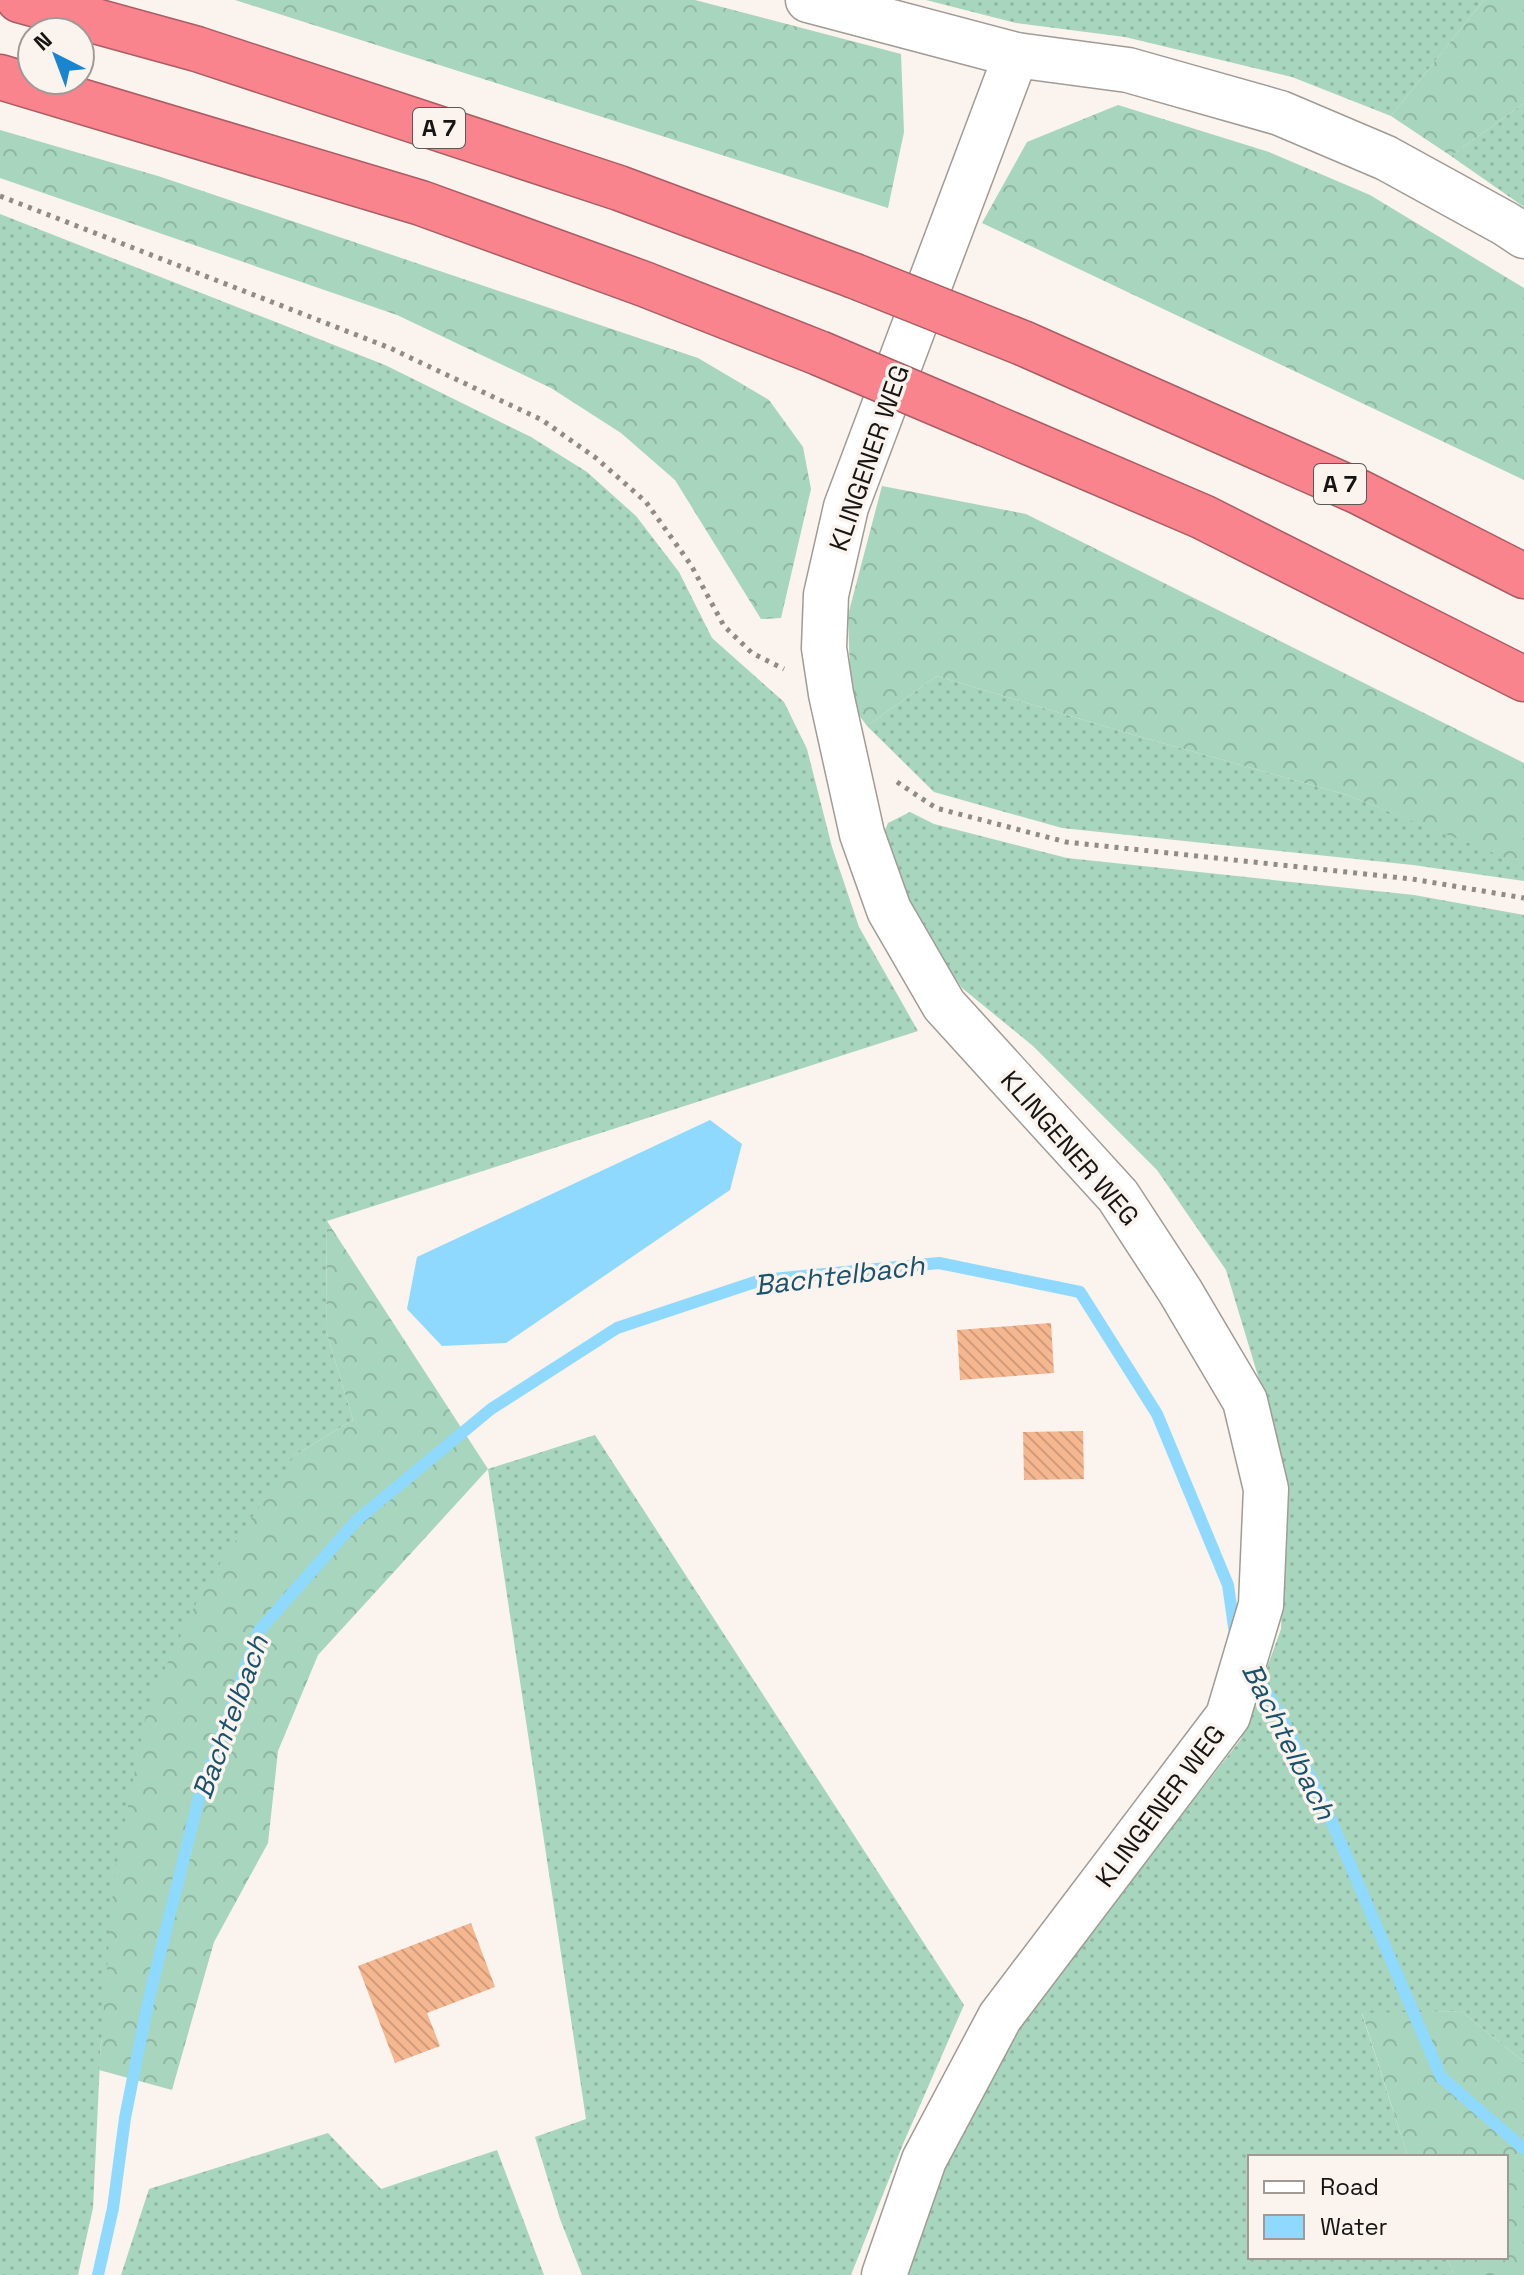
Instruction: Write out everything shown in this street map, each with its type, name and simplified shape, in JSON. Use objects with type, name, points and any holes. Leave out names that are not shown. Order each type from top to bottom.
[{"type":"highway","name":"A 7","points":[[19,0],[197,49],[619,188],[852,275],[1025,344],[1359,492],[1524,576]]},
{"type":"highway","points":[[0,77],[421,203],[644,284],[819,353],[1203,517],[1524,679]]},
{"type":"street","points":[[808,0],[1016,55],[1128,70],[1280,113],[1386,158],[1524,236]]},
{"type":"street","name":"KLINGENER WEG","points":[[884,2275],[924,2160],[1000,2017],[1228,1716],[1261,1605],[1266,1489],[1245,1401],[1180,1291],[1118,1196],[944,1005],[889,910],[862,834],[831,694],[824,648],[826,595],[846,507],[1016,55]]},
{"type":"path","points":[[0,196],[390,348],[542,420],[596,458],[646,502],[691,565],[724,626],[752,653],[831,694]]},
{"type":"path","points":[[844,746],[936,808],[1066,842],[1412,879],[1524,898]]},
{"type":"green space","points":[[235,0],[695,0],[901,54],[904,132],[888,208]]},
{"type":"green space","points":[[926,0],[1484,0],[1391,116],[1292,77],[1125,37],[1016,23]]},
{"type":"green space","points":[[1484,0],[1524,0],[1524,103],[1451,156],[1391,116]]},
{"type":"green space","points":[[1524,103],[1524,207],[1451,156]]},
{"type":"green space","points":[[1118,105],[1269,152],[1370,195],[1524,288],[1524,480],[982,223],[1027,142]]},
{"type":"green space","points":[[0,130],[158,176],[698,358],[769,400],[803,447],[811,489],[781,618],[761,619],[675,480],[621,433],[551,388],[397,315],[0,178]]},
{"type":"green space","points":[[0,214],[385,365],[531,437],[587,472],[636,516],[679,572],[712,638],[784,702],[807,749],[832,847],[859,927],[918,1031],[327,1221],[326,1331],[353,1420],[295,1455],[101,2041],[93,2208],[78,2275],[0,2275]]},
{"type":"green space","points":[[882,486],[1026,514],[1524,763],[1524,865],[1344,794],[937,676],[867,726],[851,704],[848,615]]},
{"type":"green space","points":[[937,676],[1344,794],[1524,864],[1524,881],[1413,865],[1062,828],[934,792],[867,726]]},
{"type":"green space","points":[[910,812],[934,824],[1067,858],[1414,895],[1524,915],[1524,2062],[1461,2011],[1362,2014],[1407,2155],[1248,2155],[1248,2259],[1447,2259],[1454,2275],[903,2275],[942,2166],[1013,2032],[1241,1739],[1281,1629],[1286,1488],[1264,1396],[1226,1270],[1157,1170],[1033,1046],[962,988],[901,901],[880,841],[888,823]]},
{"type":"green space","points":[[327,1221],[488,1469],[318,1655],[278,1751],[268,1843],[214,1942],[172,2090],[99,2070],[114,1878],[148,1704],[204,1587],[295,1455],[353,1420],[326,1331]]},
{"type":"green space","points":[[595,1435],[964,2005],[903,2144],[851,2275],[582,2275],[560,2219],[535,2137],[586,2119],[488,1469]]},
{"type":"green space","points":[[1461,2011],[1524,2062],[1524,2275],[1454,2275],[1447,2259],[1508,2259],[1508,2155],[1407,2155],[1362,2013]]},
{"type":"green space","points":[[328,2133],[381,2189],[497,2150],[544,2275],[121,2275],[149,2189]]},
{"type":"water","points":[[710,1120],[742,1144],[730,1190],[506,1343],[442,1346],[407,1309],[417,1257]]},
{"type":"building","points":[[1051,1323],[1054,1373],[960,1380],[957,1330]]},
{"type":"building","points":[[1083,1431],[1084,1479],[1024,1480],[1023,1432]]},
{"type":"building","points":[[471,1923],[495,1987],[427,2013],[440,2046],[395,2063],[358,1966]]},
{"type":"waterway","name":"Bachtelbach","points":[[98,2275],[113,2208],[125,2118],[149,1998],[198,1801],[259,1631],[357,1520],[491,1409],[617,1328],[761,1280],[939,1263],[1080,1292],[1157,1414],[1228,1585],[1235,1634]]},
{"type":"waterway","name":"Bachtelbach","points":[[1254,1671],[1283,1720],[1328,1813],[1441,2077],[1524,2149]]}]
